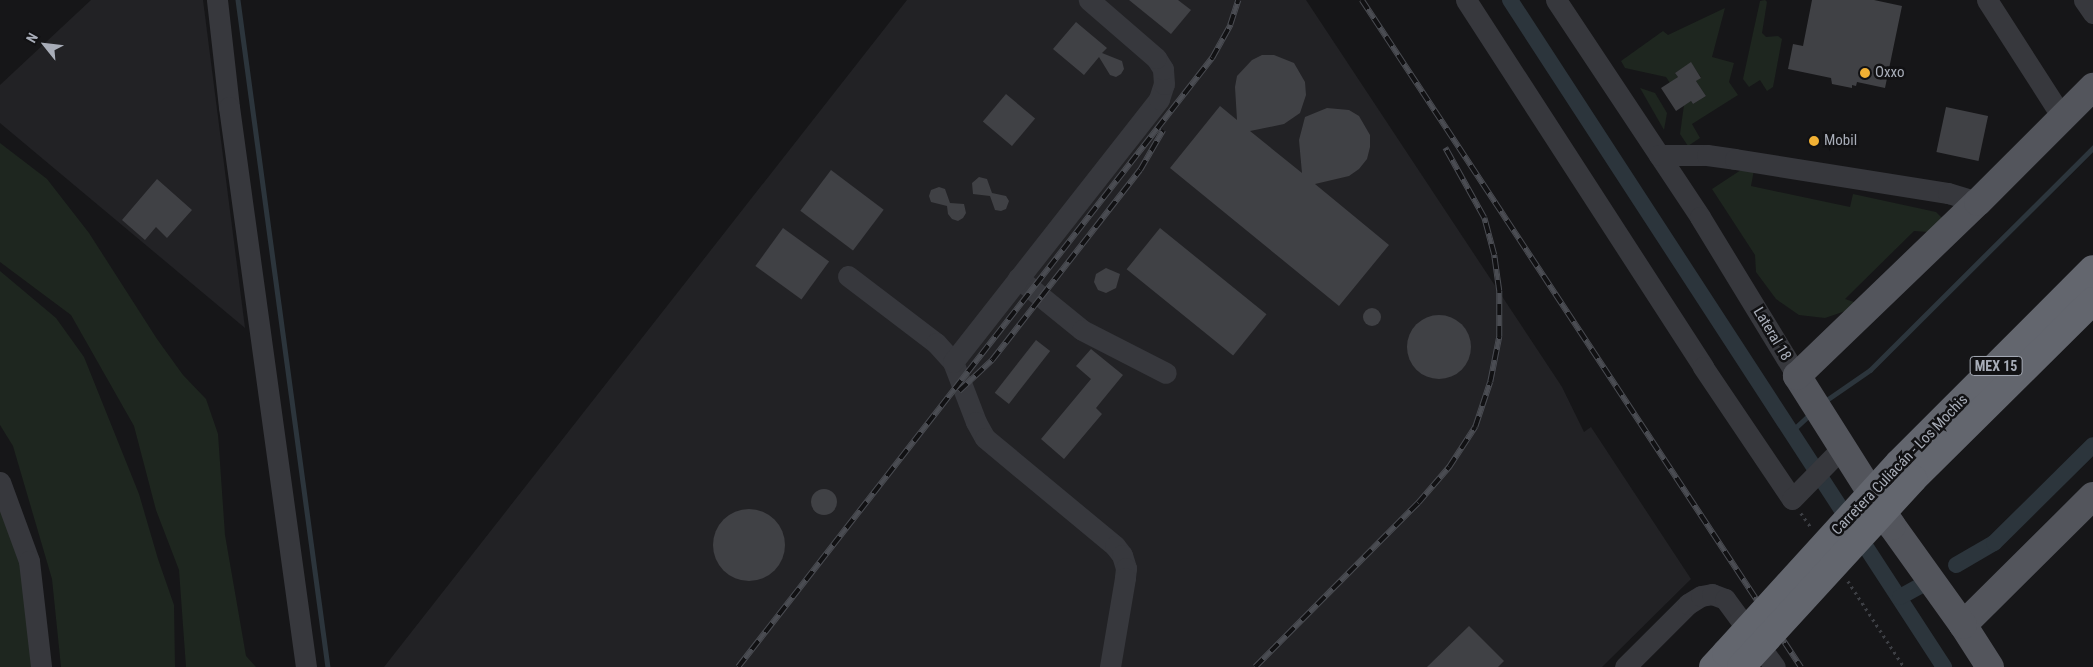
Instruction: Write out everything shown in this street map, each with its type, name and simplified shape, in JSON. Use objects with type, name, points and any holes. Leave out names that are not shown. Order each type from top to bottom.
[{"type":"highway","name":"Carretera Culiacán - Los Mochis","points":[[1727,662],[2093,269]]},
{"type":"highway","name":"Carretera Culiacán - Los Mochis","points":[[1906,471],[2093,300]]},
{"type":"main road","points":[[1797,376],[1978,202],[2093,87]]},
{"type":"main road","name":"Lateral 18","points":[[1797,376],[1838,452],[1920,563],[1990,667]]},
{"type":"main road","points":[[1963,625],[2093,496]]},
{"type":"street","points":[[217,0],[229,106],[306,667]]},
{"type":"street","points":[[953,362],[1158,99],[1164,84],[1163,69],[1156,58],[1090,0]]},
{"type":"street","points":[[1466,0],[1703,367],[1792,499],[1838,452]]},
{"type":"street","name":"Lateral 18","points":[[1556,0],[1700,217],[1797,376]]},
{"type":"street","points":[[1987,0],[2062,117]]},
{"type":"street","points":[[2084,0],[2093,13]]},
{"type":"street","points":[[1660,155],[1707,155],[1735,159],[1948,193],[1978,202]]},
{"type":"street","points":[[848,276],[936,343],[953,362],[976,422],[985,438],[1122,555],[1126,568],[1110,667]]},
{"type":"street","points":[[1018,278],[1082,330],[1166,373]]},
{"type":"street","points":[[0,482],[29,562],[41,667]]},
{"type":"street","points":[[1625,667],[1688,604],[1701,596],[1712,594],[1725,599],[1775,667]]},
{"type":"shaded area","points":[[91,0],[203,0],[245,328],[0,123],[0,85]]},
{"type":"shaded area","points":[[907,0],[1306,0],[1562,387],[1584,432],[1591,427],[1691,579],[1602,667],[384,667]]},
{"type":"shaded area","points":[[1765,0],[1767,2],[1762,33],[1766,37],[1778,36],[1782,39],[1773,87],[1767,91],[1760,80],[1749,87],[1743,79],[1760,1]]},
{"type":"shaded area","points":[[1725,8],[1712,57],[1734,63],[1729,82],[1738,95],[1692,124],[1700,138],[1688,146],[1680,134],[1684,105],[1691,101],[1693,104],[1706,96],[1696,81],[1701,77],[1691,63],[1675,73],[1678,77],[1670,83],[1666,77],[1625,68],[1621,61],[1663,31],[1668,35]]},
{"type":"shaded area","points":[[1640,88],[1655,93],[1667,113],[1664,130]]},
{"type":"shaded area","points":[[0,143],[47,179],[89,233],[157,339],[183,375],[206,399],[218,434],[225,535],[246,656],[256,667],[186,667],[179,570],[156,510],[134,426],[71,315],[0,262]]},
{"type":"shaded area","points":[[1744,168],[1754,170],[1751,186],[1850,207],[1853,194],[1936,212],[1942,218],[1929,232],[1914,231],[1845,299],[1863,305],[1825,318],[1799,315],[1776,299],[1756,272],[1755,255],[1712,189]]},
{"type":"shaded area","points":[[0,271],[56,318],[84,357],[139,494],[174,605],[175,667],[61,667],[52,579],[13,446],[0,425]]},
{"type":"shaded area","points":[[0,492],[24,560],[36,667],[0,667]]},
{"type":"building","points":[[1129,0],[1178,0],[1191,10],[1171,34]]},
{"type":"building","points":[[1812,0],[1874,0],[1902,6],[1885,88],[1857,82],[1856,86],[1852,85],[1852,88],[1832,84],[1831,78],[1788,69],[1793,44],[1803,46]]},
{"type":"building","points":[[1076,22],[1107,48],[1102,53],[1122,61],[1124,69],[1121,74],[1116,77],[1110,75],[1099,57],[1084,75],[1053,49]]},
{"type":"building","points":[[1262,55],[1274,55],[1294,63],[1305,82],[1306,95],[1300,113],[1284,124],[1250,131],[1302,173],[1299,140],[1305,117],[1327,108],[1349,110],[1359,116],[1370,135],[1367,159],[1359,169],[1349,176],[1315,184],[1389,245],[1339,306],[1170,168],[1220,106],[1237,120],[1235,87],[1237,76],[1252,60]]},
{"type":"building","points":[[1691,62],[1701,78],[1696,81],[1706,96],[1693,104],[1691,101],[1676,111],[1661,88],[1678,77],[1675,73]]},
{"type":"building","points":[[1006,94],[1035,118],[1012,146],[983,122]]},
{"type":"building","points":[[1946,107],[1988,116],[1978,161],[1936,152]]},
{"type":"building","points":[[831,170],[884,210],[853,250],[800,211]]},
{"type":"building","points":[[979,177],[987,179],[992,193],[1006,196],[1009,201],[1006,209],[1001,211],[995,210],[990,196],[973,194],[972,183]]},
{"type":"building","points":[[157,179],[192,210],[167,238],[156,227],[145,240],[122,220]]},
{"type":"building","points":[[939,187],[945,189],[950,203],[964,204],[966,213],[963,218],[958,221],[952,219],[948,214],[947,206],[931,202],[929,196],[931,190]]},
{"type":"building","points":[[783,228],[829,262],[801,300],[755,266]]},
{"type":"building","points":[[1160,228],[1266,314],[1233,355],[1127,269]]},
{"type":"building","points":[[1106,268],[1120,274],[1116,288],[1106,293],[1098,290],[1094,282],[1096,274]]},
{"type":"building","points":[[1372,308],[1378,311],[1381,317],[1378,323],[1372,326],[1366,323],[1363,317],[1366,311]]},
{"type":"building","points":[[1439,315],[1457,321],[1465,329],[1471,347],[1465,365],[1457,373],[1439,379],[1421,373],[1413,365],[1407,347],[1413,329],[1421,321]]},
{"type":"building","points":[[1036,340],[1050,351],[1009,404],[995,393]]},
{"type":"building","points":[[1091,349],[1123,375],[1096,408],[1102,414],[1064,459],[1041,439],[1091,379],[1076,366]]},
{"type":"building","points":[[824,489],[833,493],[837,502],[833,511],[824,515],[815,511],[811,502],[815,493]]},
{"type":"building","points":[[749,509],[769,515],[779,525],[785,545],[779,565],[769,575],[749,581],[729,575],[719,565],[713,545],[719,525],[729,515]]},
{"type":"building","points":[[1469,626],[1504,661],[1498,667],[1427,667]]},
{"type":"waterway","points":[[238,0],[328,667]]},
{"type":"waterway","points":[[1510,0],[1944,667]]},
{"type":"waterway","points":[[1828,399],[1870,370],[2093,148]]},
{"type":"waterway","points":[[1792,431],[1808,416]]},
{"type":"waterway","points":[[1956,565],[1994,543],[2093,445]]},
{"type":"waterway","points":[[1900,597],[1923,584]]},
{"type":"railway","points":[[738,667],[1212,58],[1230,25],[1238,0]]},
{"type":"railway","points":[[1362,0],[1801,667]]},
{"type":"railway","points":[[959,391],[992,360],[1140,170],[1163,130]]},
{"type":"railway","points":[[1255,667],[1418,503],[1449,467],[1475,427],[1490,382],[1499,337],[1499,291],[1494,255],[1484,218],[1445,148]]},
{"type":"place","name":"Oxxo","points":[[1865,73]]},
{"type":"place","name":"Mobil","points":[[1814,141]]}]
